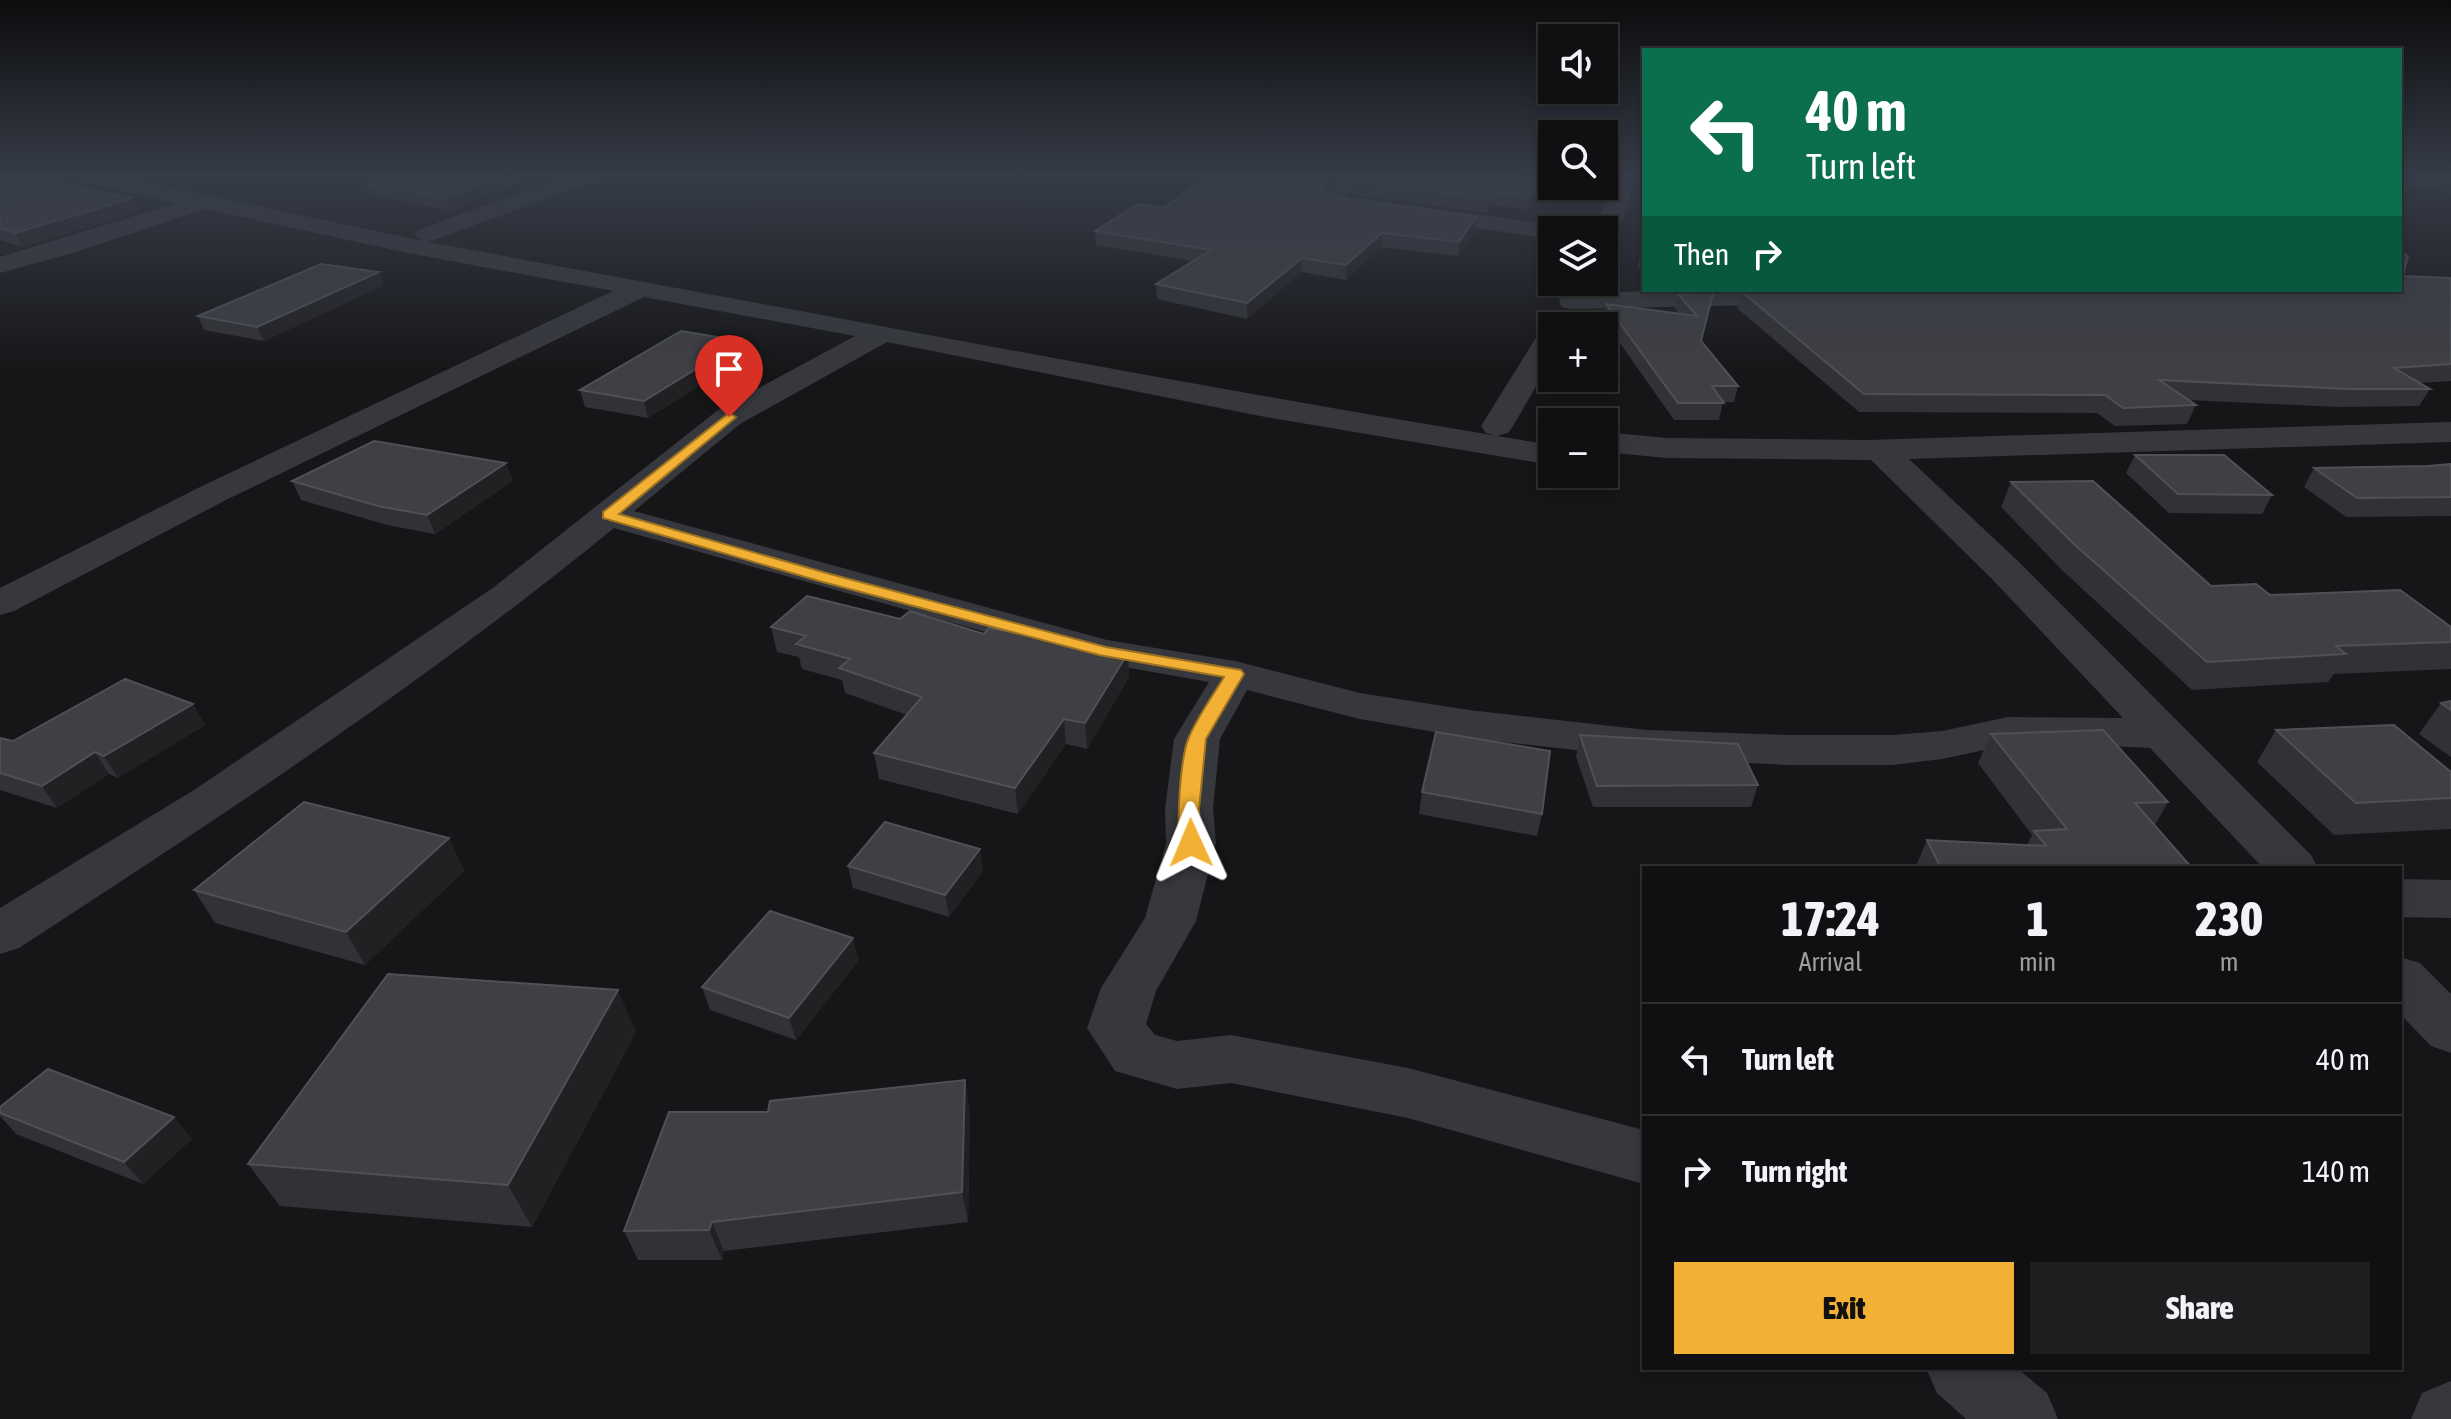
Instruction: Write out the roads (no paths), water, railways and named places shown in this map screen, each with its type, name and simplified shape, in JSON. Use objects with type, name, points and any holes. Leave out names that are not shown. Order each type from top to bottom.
[{"type":"street","points":[[0,265],[90,239]]},
{"type":"street","points":[[381,239],[1260,407],[1538,453]]},
{"type":"street","points":[[448,239],[625,275],[1276,392],[1538,434]]},
{"type":"street","points":[[0,603],[214,493],[642,288]]},
{"type":"street","points":[[1618,292],[1825,295]]},
{"type":"street","points":[[0,934],[211,801],[373,691],[508,595],[729,417],[883,333]]},
{"type":"street","points":[[1497,426],[1538,357]]},
{"type":"street","points":[[1618,461],[1707,466],[2451,432]]},
{"type":"street","points":[[1618,443],[1888,458],[2451,450]]},
{"type":"street","points":[[1888,458],[2005,570],[2291,866]]},
{"type":"street","points":[[608,515],[1075,644],[1235,674],[1360,706],[1453,722],[1647,744],[1788,750],[1893,750],[1942,745],[2008,731],[2163,734]]},
{"type":"street","points":[[1235,674],[1197,739],[1189,809],[1191,843],[1170,921],[1129,988],[1116,1028],[1136,1054],[1177,1065],[1231,1059],[1408,1093],[1642,1156]]},
{"type":"street","points":[[2402,898],[2451,899]]},
{"type":"street","points":[[2402,980],[2451,1030]]},
{"type":"street","points":[[1964,1370],[2021,1419]]}]
